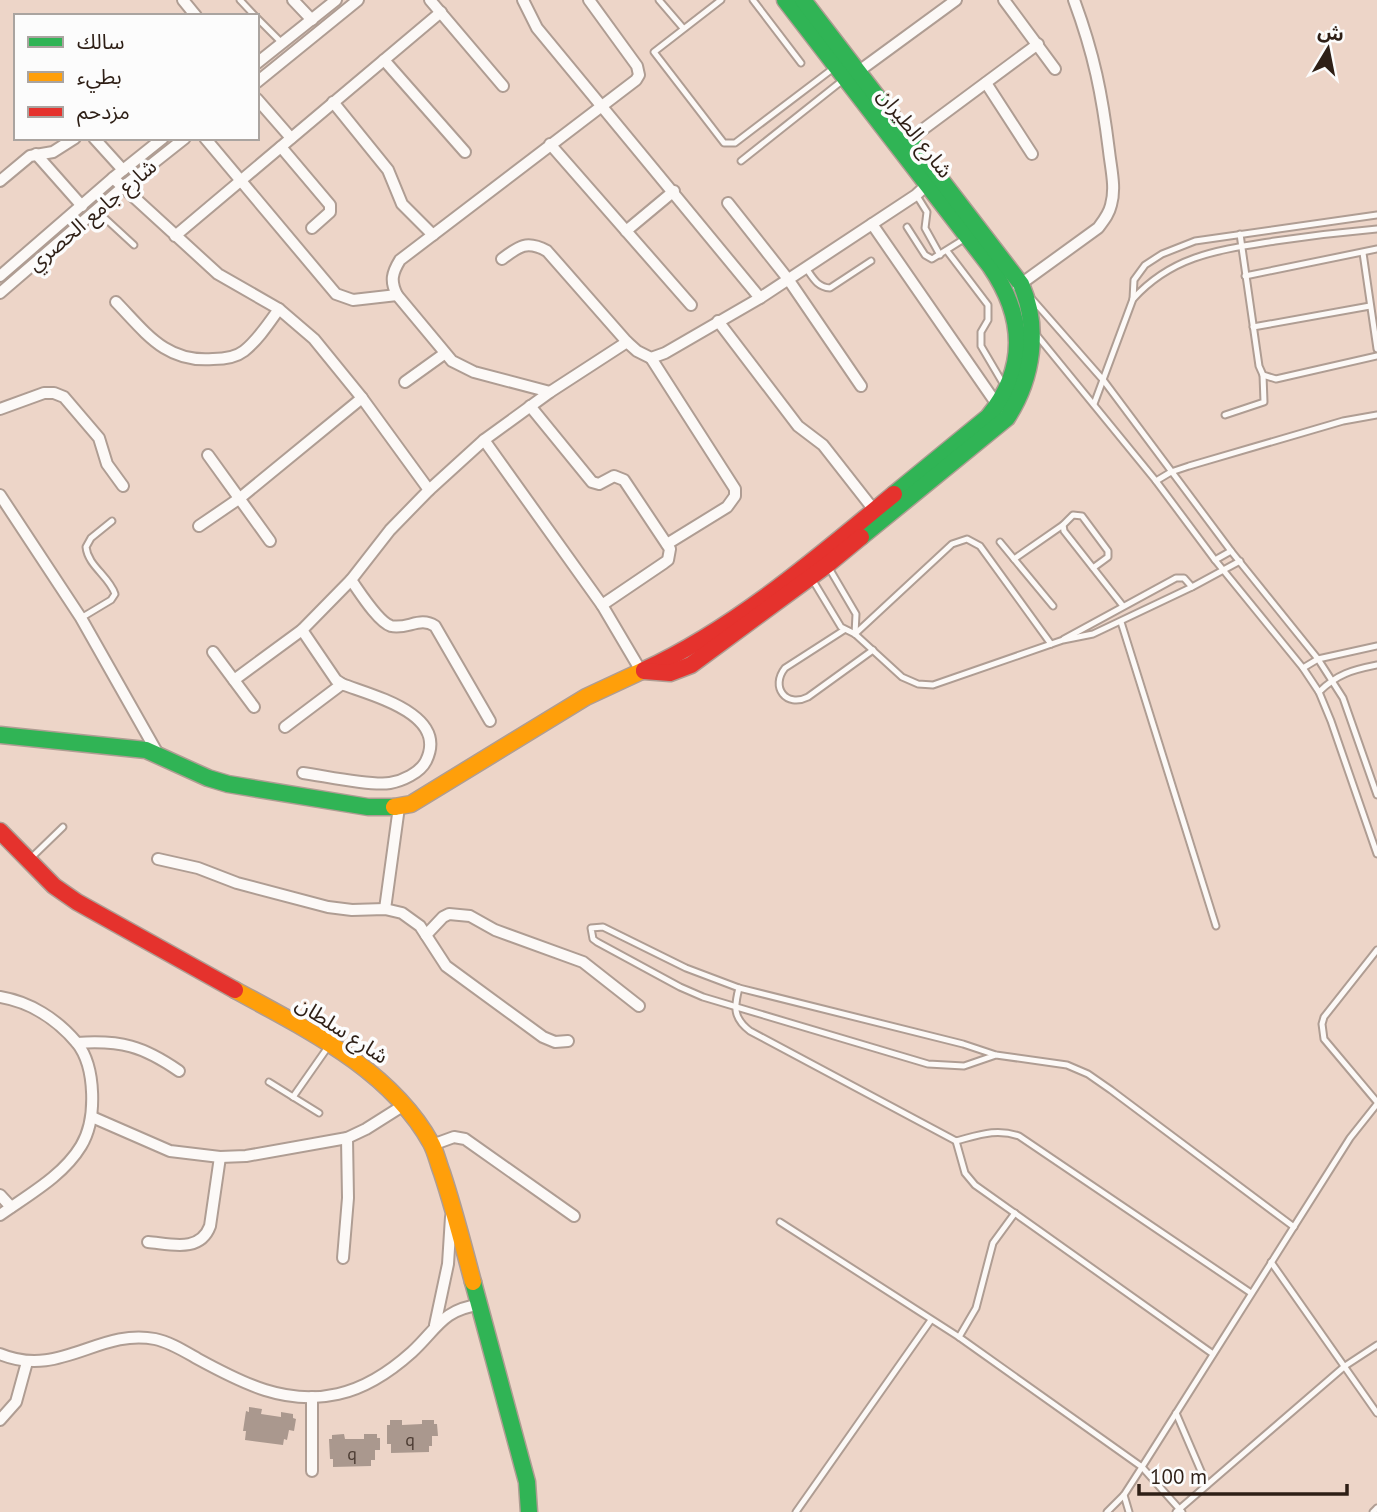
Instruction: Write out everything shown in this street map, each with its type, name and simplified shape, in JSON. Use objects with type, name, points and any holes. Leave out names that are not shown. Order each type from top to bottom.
[{"type":"street","points":[[293,0],[312,20]]},
{"type":"street","points":[[259,61],[336,0]]},
{"type":"street","points":[[259,80],[358,0]]},
{"type":"street","points":[[430,0],[503,86]]},
{"type":"street","points":[[523,0],[537,28],[760,298]]},
{"type":"street","points":[[550,392],[474,372],[452,361],[397,295],[392,284],[393,271],[400,260],[433,234],[636,80],[639,70],[589,0]]},
{"type":"street","name":"شارع الطيران","points":[[785,0],[910,139],[1023,287]]},
{"type":"street","name":"شارع الطيران","points":[[803,0],[922,189],[967,237],[1008,295]]},
{"type":"street","points":[[847,72],[956,0]]},
{"type":"street","points":[[1004,0],[1055,69]]},
{"type":"street","points":[[641,671],[670,673],[691,665],[810,576],[874,510],[998,406],[1013,375],[1018,343],[1015,318],[1008,295],[1023,287],[1098,228],[1112,204],[1113,186],[1102,97],[1092,50],[1074,0]]},
{"type":"street","points":[[175,236],[441,12]]},
{"type":"street","points":[[910,139],[1038,44]]},
{"type":"street","points":[[384,60],[465,152]]},
{"type":"street","points":[[986,83],[1032,154]]},
{"type":"street","points":[[259,101],[291,138]]},
{"type":"street","points":[[333,102],[388,170],[402,204],[433,234]]},
{"type":"street","points":[[0,181],[25,159],[36,154],[53,152],[72,140]]},
{"type":"street","points":[[96,140],[123,170]]},
{"type":"street","name":"شارع جامع الحصري","points":[[0,276],[160,140]]},
{"type":"street","name":"شارع جامع الحصري","points":[[0,293],[123,187],[182,140]]},
{"type":"street","points":[[207,140],[336,294],[353,300],[397,295]]},
{"type":"street","points":[[550,144],[691,305]]},
{"type":"street","points":[[281,146],[330,205],[330,212],[312,228]]},
{"type":"street","points":[[36,154],[82,205]]},
{"type":"street","points":[[113,178],[218,274],[279,310],[321,346],[429,490]]},
{"type":"street","points":[[651,358],[665,353],[760,298],[922,189]]},
{"type":"street","points":[[626,231],[674,191]]},
{"type":"street","points":[[728,203],[788,279],[861,386]]},
{"type":"street","points":[[872,223],[998,406]]},
{"type":"street","points":[[502,259],[524,245],[536,245],[547,251],[628,342],[637,351],[651,358],[735,489],[735,496],[727,508],[667,544]]},
{"type":"street","points":[[0,735],[119,746],[158,754],[208,778],[228,784],[368,807],[399,807],[423,797],[586,697],[676,656],[823,560],[1007,418],[1016,408],[1027,381],[1030,359],[1031,328],[1023,287]]},
{"type":"street","points":[[116,302],[158,344],[175,355],[195,360],[230,358],[244,351],[279,310]]},
{"type":"street","points":[[718,321],[798,426],[823,444],[874,510]]},
{"type":"street","points":[[234,680],[302,631],[351,580],[377,545],[429,490],[484,440],[550,392],[628,342]]},
{"type":"street","points":[[405,382],[444,354]]},
{"type":"street","points":[[0,410],[44,393],[64,397],[99,438],[107,464],[123,486]]},
{"type":"street","points":[[199,526],[240,498],[362,398]]},
{"type":"street","points":[[530,406],[592,482],[599,484],[614,476],[624,480],[667,544],[670,554],[664,563],[602,605]]},
{"type":"street","points":[[484,440],[602,605],[641,671]]},
{"type":"street","points":[[208,455],[270,541]]},
{"type":"street","points":[[0,495],[81,618],[158,754]]},
{"type":"street","points":[[351,580],[385,623],[397,627],[422,621],[435,626],[489,721]]},
{"type":"street","points":[[302,631],[331,674],[342,684],[411,713],[422,723],[429,735],[431,748],[425,764],[409,776],[388,783],[303,773]]},
{"type":"street","points":[[212,652],[254,707]]},
{"type":"street","points":[[285,727],[342,684]]},
{"type":"street","points":[[385,909],[399,807]]},
{"type":"street","name":"شارع سلطان","points":[[0,831],[54,886],[86,908],[269,1008],[330,1045],[378,1078],[404,1105],[432,1145],[451,1200],[503,1386],[527,1482],[529,1512]]},
{"type":"street","points":[[158,859],[198,868],[237,883],[328,907],[352,910],[385,909],[402,913],[414,919],[446,966],[543,1037],[555,1042],[568,1041]]},
{"type":"street","points":[[426,934],[449,914],[470,916],[495,930],[583,962],[639,1006]]},
{"type":"street","points":[[0,997],[34,1007],[77,1043],[88,1071],[92,1117],[86,1137],[71,1160],[58,1173],[0,1215]]},
{"type":"street","points":[[77,1043],[115,1042],[138,1047],[179,1071]]},
{"type":"street","points":[[92,1117],[170,1151],[220,1157],[246,1156],[348,1138],[404,1105]]},
{"type":"street","points":[[432,1145],[454,1137],[465,1139],[574,1216]]},
{"type":"street","points":[[343,1258],[348,1198],[348,1138]]},
{"type":"street","points":[[148,1242],[195,1244],[207,1234],[220,1157]]},
{"type":"street","points":[[0,1195],[11,1207]]},
{"type":"street","points":[[434,1328],[448,1265],[451,1200]]},
{"type":"street","points":[[0,1354],[27,1362],[57,1359],[113,1341],[143,1337],[171,1344],[255,1388],[288,1396],[312,1397],[340,1394],[371,1381],[399,1363],[453,1311],[479,1305]]},
{"type":"street","points":[[0,1420],[16,1402],[27,1362]]},
{"type":"street","points":[[312,1397],[312,1471]]},
{"type":"lane","points":[[240,0],[253,14]]},
{"type":"lane","points":[[659,0],[683,28]]},
{"type":"lane","points":[[720,0],[656,49],[655,55],[721,141],[727,144],[735,143],[847,72]]},
{"type":"lane","points":[[753,0],[801,64]]},
{"type":"lane","points":[[259,20],[282,43]]},
{"type":"lane","points":[[741,161],[847,72]]},
{"type":"lane","points":[[922,189],[927,212],[925,228],[940,255]]},
{"type":"lane","points":[[96,211],[134,246]]},
{"type":"lane","points":[[1094,404],[1133,299],[1134,280],[1139,272],[1162,254],[1195,241],[1377,215]]},
{"type":"lane","points":[[907,228],[928,258],[936,258],[967,237]]},
{"type":"lane","points":[[1133,299],[1151,281],[1202,254],[1241,246],[1377,229]]},
{"type":"lane","points":[[1226,415],[1264,402],[1263,375],[1259,366],[1240,234]]},
{"type":"lane","points":[[1245,276],[1377,249]]},
{"type":"lane","points":[[947,251],[988,305],[989,313],[981,332],[981,346],[1007,390]]},
{"type":"lane","points":[[1363,253],[1377,349]]},
{"type":"lane","points":[[806,268],[817,283],[830,288],[871,261]]},
{"type":"lane","points":[[1023,287],[1104,381],[1231,551],[1318,659],[1343,698],[1377,795]]},
{"type":"lane","points":[[1253,327],[1370,306]]},
{"type":"lane","points":[[1031,328],[1156,481],[1319,692],[1377,854]]},
{"type":"lane","points":[[1263,375],[1276,379],[1377,356]]},
{"type":"lane","points":[[1156,481],[1171,472],[1343,421],[1377,415]]},
{"type":"lane","points":[[1166,495],[1181,485]]},
{"type":"lane","points":[[1014,559],[1073,515],[1082,516],[1108,549],[1108,557],[1093,568]]},
{"type":"lane","points":[[81,618],[111,600],[115,594],[112,586],[89,557],[86,547],[91,538],[112,522]]},
{"type":"lane","points":[[1063,525],[1064,531],[1123,606]]},
{"type":"lane","points":[[855,634],[952,544],[967,540],[980,547],[1051,643]]},
{"type":"lane","points":[[1000,542],[1053,606]]},
{"type":"lane","points":[[1215,560],[1231,551]]},
{"type":"lane","points":[[823,560],[856,614],[855,634]]},
{"type":"lane","points":[[810,576],[844,629],[855,634],[902,677],[933,685],[1051,643],[1086,636],[1121,622],[1240,561]]},
{"type":"lane","points":[[1063,640],[1176,578],[1184,578],[1192,587]]},
{"type":"lane","points":[[1121,622],[1216,926]]},
{"type":"lane","points":[[844,629],[785,668],[778,683],[784,697],[792,701],[807,697],[873,650]]},
{"type":"lane","points":[[1303,668],[1318,659],[1377,646]]},
{"type":"lane","points":[[1319,692],[1332,680],[1344,674],[1377,665]]},
{"type":"lane","points":[[27,861],[62,827]]},
{"type":"lane","points":[[996,1055],[964,1066],[928,1063],[734,1007],[680,987],[597,942],[593,939],[592,928],[603,927],[686,968],[739,988],[963,1044],[996,1055],[1067,1065],[1088,1074],[1294,1227]]},
{"type":"lane","points":[[1107,1512],[1124,1495],[1350,1138],[1377,1103],[1329,1046],[1322,1032],[1324,1017],[1377,950]]},
{"type":"lane","points":[[739,988],[734,1007],[740,1023],[750,1031],[956,1140],[992,1131],[1019,1136],[1251,1293]]},
{"type":"lane","points":[[293,1097],[330,1045]]},
{"type":"lane","points":[[269,1082],[319,1113]]},
{"type":"lane","points":[[956,1140],[965,1173],[975,1185],[1213,1353]]},
{"type":"lane","points":[[959,1337],[976,1308],[993,1243],[1015,1213]]},
{"type":"lane","points":[[780,1222],[959,1337],[1142,1467],[1179,1511],[1345,1366],[1377,1345]]},
{"type":"lane","points":[[1271,1262],[1377,1413]]},
{"type":"lane","points":[[796,1512],[931,1321]]},
{"type":"lane","points":[[1176,1413],[1207,1485]]},
{"type":"lane","points":[[1124,1495],[1128,1511]]},
{"type":"lane","points":[[1373,1512],[1377,1508]]},
{"type":"building","points":[[249,1407],[262,1409],[261,1414],[281,1417],[281,1412],[293,1414],[296,1419],[294,1431],[289,1430],[283,1445],[245,1440],[246,1431],[243,1431]]},
{"type":"building","points":[[390,1420],[402,1420],[402,1425],[434,1420],[438,1436],[432,1436],[429,1452],[391,1453],[391,1444],[387,1444],[387,1425],[390,1425]]},
{"type":"building","points":[[344,1434],[345,1439],[364,1439],[364,1434],[377,1434],[377,1438],[380,1438],[380,1450],[375,1450],[375,1460],[371,1460],[371,1466],[333,1467],[329,1439],[332,1439],[332,1435]]},
{"type":"traffic: fast","points":[[785,0],[990,266],[1002,285],[1015,323],[1015,361],[1001,399],[988,417],[894,494]]},
{"type":"traffic: fast","points":[[803,0],[1021,284],[1027,301],[1032,335],[1028,370],[1016,403],[1007,418],[861,537]]},
{"type":"traffic: fast","points":[[0,735],[146,750],[208,778],[228,784],[368,807],[394,807]]},
{"type":"traffic: fast","points":[[473,1282],[527,1482],[529,1512]]},
{"type":"traffic: slow","points":[[394,807],[411,804],[586,697],[644,670]]},
{"type":"traffic: slow","points":[[235,990],[344,1053],[393,1093],[414,1117],[436,1154],[473,1282]]},
{"type":"traffic: jam","points":[[644,670],[743,613],[805,567],[894,494]]},
{"type":"traffic: jam","points":[[644,671],[670,673],[691,665],[861,537]]},
{"type":"traffic: jam","points":[[0,831],[54,886],[77,902],[235,990]]}]
